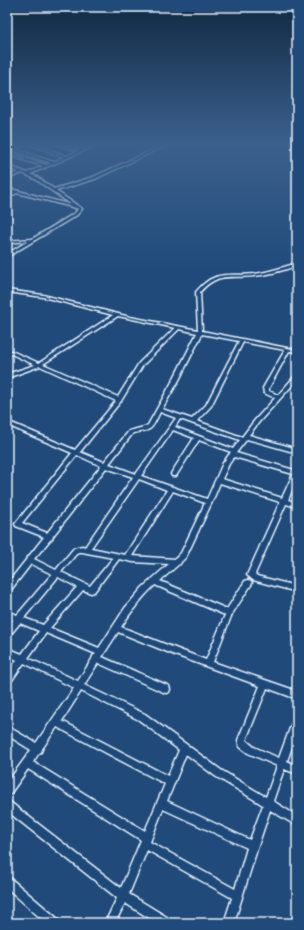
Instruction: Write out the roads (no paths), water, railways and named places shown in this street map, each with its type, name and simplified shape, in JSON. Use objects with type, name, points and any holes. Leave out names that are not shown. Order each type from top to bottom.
[{"type":"street","points":[[50,187],[80,209]]},
{"type":"street","points":[[55,190],[63,187]]},
{"type":"street","points":[[7,189],[80,209]]},
{"type":"street","points":[[7,197],[16,192]]},
{"type":"street","points":[[7,256],[76,214],[80,209]]},
{"type":"street","points":[[7,242],[33,240]]},
{"type":"street","points":[[7,589],[50,537],[131,432],[148,428],[200,332],[198,292],[211,279],[228,275],[253,275],[297,264]]},
{"type":"street","points":[[7,291],[43,296],[117,315],[297,351]]},
{"type":"street","points":[[7,376],[39,365],[117,315]]},
{"type":"street","points":[[50,537],[18,524],[74,453],[119,400],[140,364],[178,328]]},
{"type":"street","points":[[193,422],[208,406],[242,340]]},
{"type":"street","points":[[279,397],[266,392],[266,388],[288,349]]},
{"type":"street","points":[[7,350],[119,400]]},
{"type":"street","points":[[7,791],[28,764],[128,610],[154,582],[178,562],[186,552],[233,452],[279,397],[294,386],[297,377]]},
{"type":"street","points":[[159,410],[193,422],[297,451]]},
{"type":"street","points":[[86,550],[179,417]]},
{"type":"street","points":[[7,423],[74,453],[209,502]]},
{"type":"street","points":[[172,428],[233,452],[297,472],[283,500],[251,575],[255,578],[295,589],[297,579]]},
{"type":"street","points":[[174,474],[198,437]]},
{"type":"street","points":[[219,480],[297,505]]},
{"type":"street","points":[[127,558],[171,489]]},
{"type":"street","points":[[7,633],[76,550],[86,550],[117,557],[178,562]]},
{"type":"street","points":[[31,561],[81,587],[92,590],[117,557]]},
{"type":"street","points":[[154,582],[229,613]]},
{"type":"street","points":[[208,663],[229,613],[248,583]]},
{"type":"street","points":[[7,680],[45,629],[81,587]]},
{"type":"street","points":[[7,614],[45,629],[166,689]]},
{"type":"street","points":[[116,628],[264,685],[297,695]]},
{"type":"street","points":[[7,651],[22,660],[79,685],[142,717],[218,773],[268,805],[297,821]]},
{"type":"street","points":[[264,685],[242,740],[243,744],[251,750],[297,770]]},
{"type":"street","points":[[229,923],[253,846],[282,763],[295,734],[297,720]]},
{"type":"street","points":[[56,722],[170,782]]},
{"type":"street","points":[[7,730],[38,749]]},
{"type":"street","points":[[110,923],[123,896],[184,748]]},
{"type":"street","points":[[28,764],[146,841],[237,896]]},
{"type":"street","points":[[161,803],[253,846]]},
{"type":"street","points":[[7,805],[123,896],[166,923]]},
{"type":"street","points":[[7,881],[54,923]]}]
